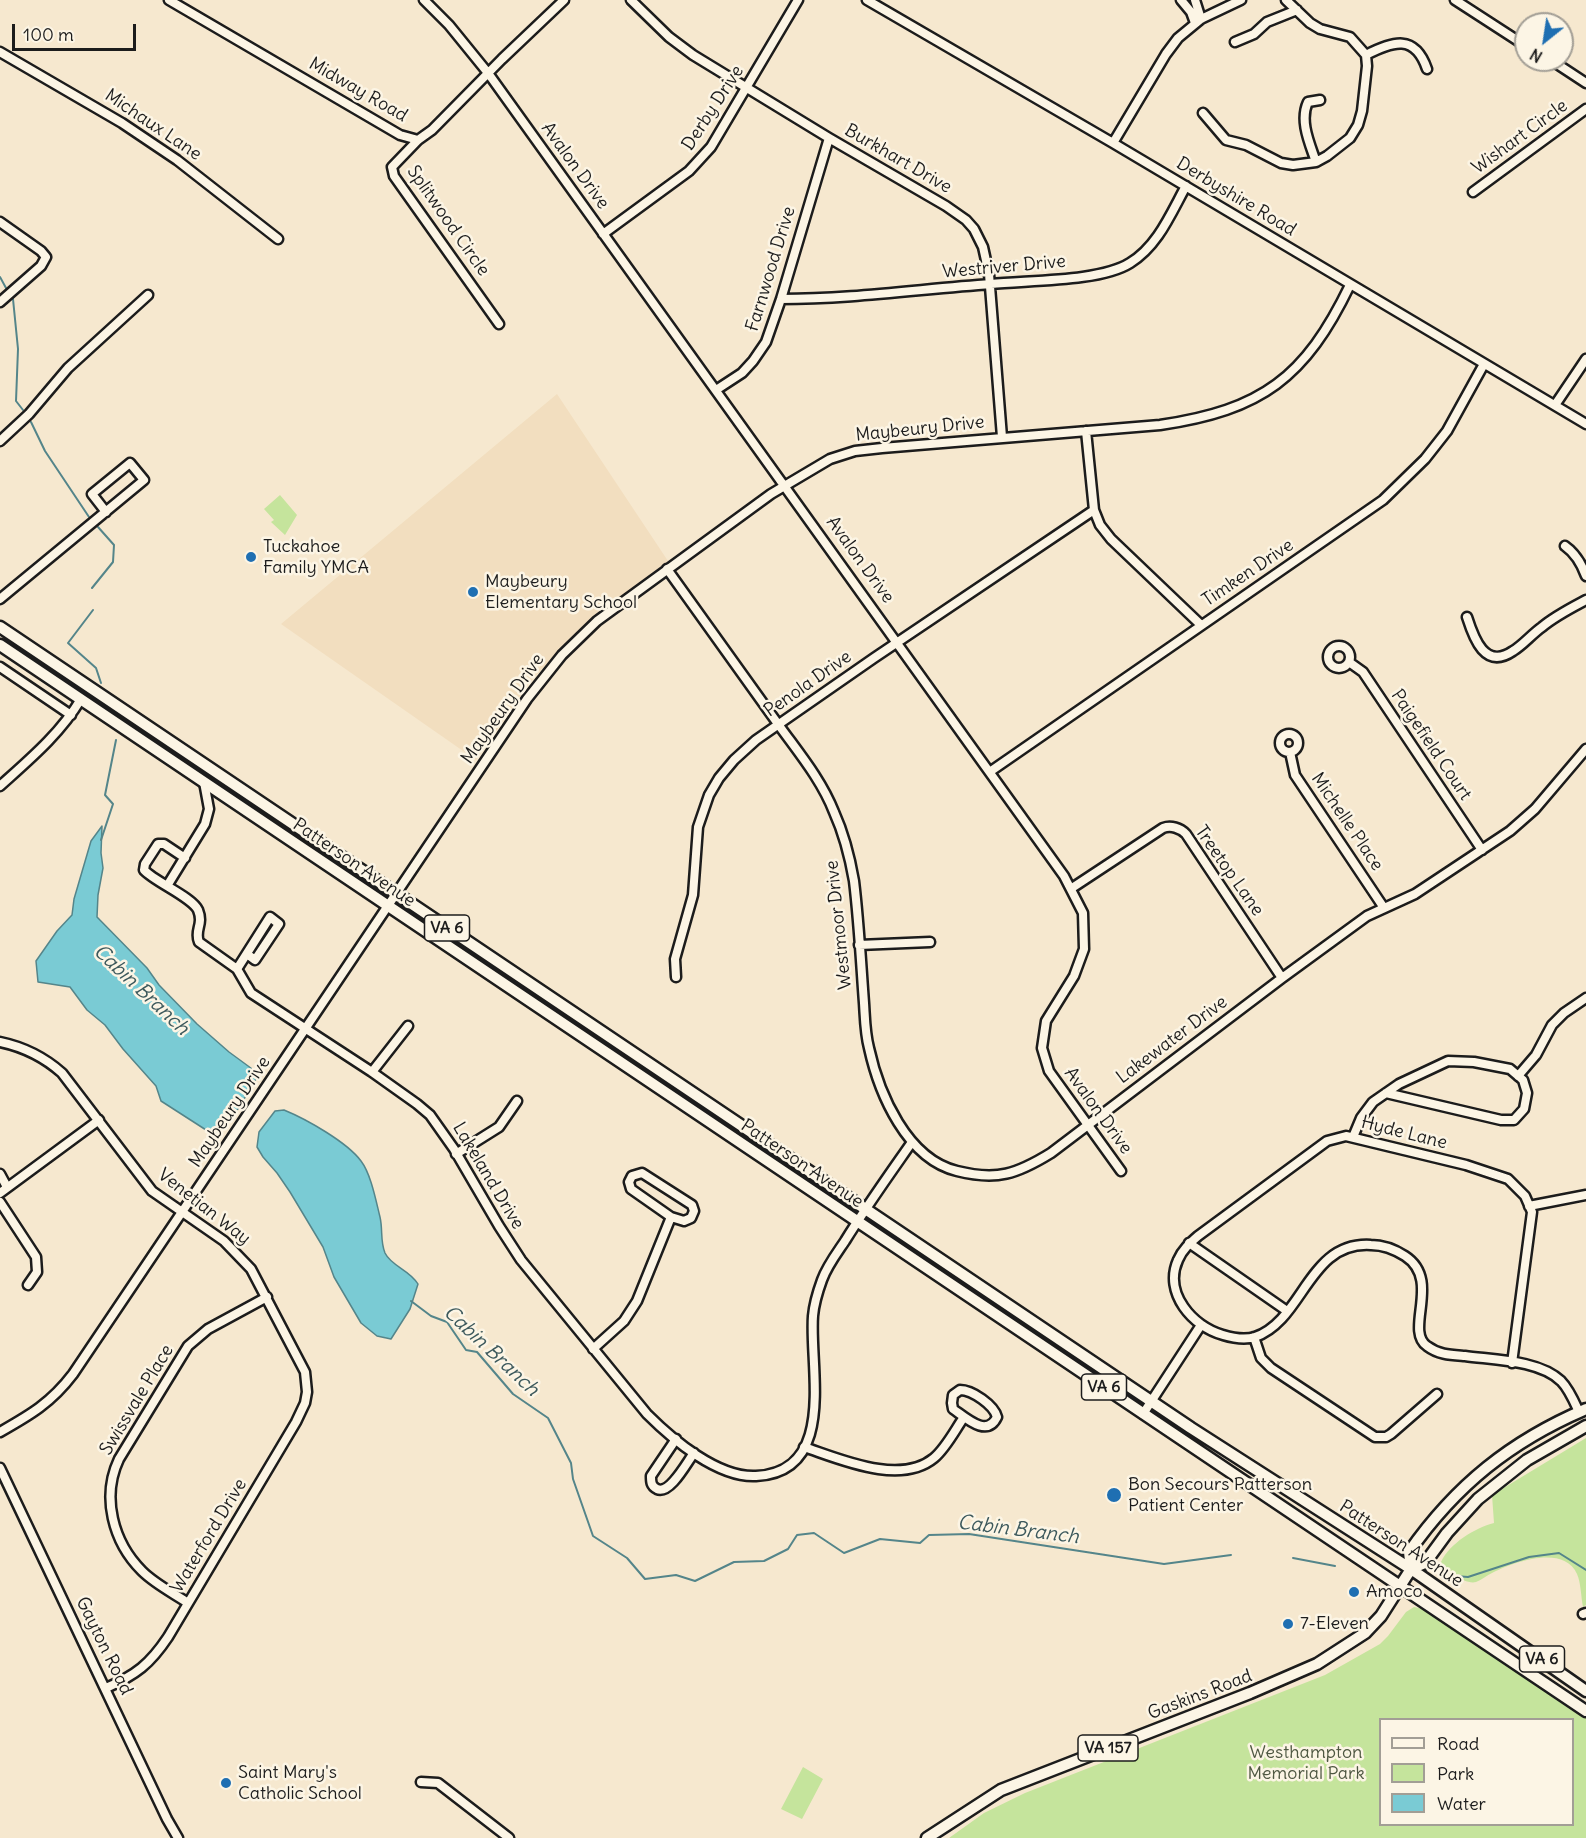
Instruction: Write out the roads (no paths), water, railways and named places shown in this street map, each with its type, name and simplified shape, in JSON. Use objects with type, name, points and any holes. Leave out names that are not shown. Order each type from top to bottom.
[{"type":"main road","name":"Patterson Avenue","points":[[0,627],[1151,1401],[1411,1569],[1586,1690]]},
{"type":"main road","name":"Patterson Avenue","points":[[0,645],[1586,1711]]},
{"type":"main road","points":[[1582,1410],[1515,1446],[1462,1488],[1445,1505],[1409,1552],[1411,1569],[1425,1563],[1454,1525],[1478,1499],[1545,1449],[1586,1426]]},
{"type":"main road","name":"VA 157","points":[[1400,1586],[1411,1569]]},
{"type":"main road","name":"Gaskins Road","points":[[927,1838],[1001,1790],[1289,1677],[1330,1657],[1373,1624],[1400,1586]]},
{"type":"street","name":"Midway Road","points":[[169,0],[400,135],[418,140],[432,130],[564,0]]},
{"type":"street","name":"Avalon Drive","points":[[424,0],[449,25],[488,73],[991,771],[1072,888],[1083,913],[1084,949],[1074,976],[1046,1022],[1042,1048],[1048,1071],[1121,1171]]},
{"type":"street","name":"Burkhart Drive","points":[[631,0],[674,42],[966,220],[983,247],[990,284],[1002,437]]},
{"type":"street","name":"Derby Drive","points":[[603,234],[652,200],[698,162],[719,135],[798,0]]},
{"type":"street","name":"Derbyshire Road","points":[[867,0],[1186,186],[1586,424]]},
{"type":"street","points":[[1181,0],[1198,21]]},
{"type":"street","points":[[1195,0],[1198,21]]},
{"type":"street","points":[[1113,143],[1178,38],[1198,21],[1241,0]]},
{"type":"street","points":[[1203,113],[1223,138],[1231,143],[1246,145],[1281,163],[1299,165],[1316,162],[1345,142],[1358,125],[1362,111],[1366,55],[1350,37],[1316,27],[1286,0]]},
{"type":"street","points":[[1297,10],[1299,0]]},
{"type":"street","points":[[1460,2],[1514,37]]},
{"type":"street","points":[[1235,42],[1254,34],[1267,22],[1297,10]]},
{"type":"street","points":[[1366,55],[1403,43],[1410,45],[1421,54],[1427,69]]},
{"type":"street","name":"Michaux Lane","points":[[0,52],[122,123],[177,160],[278,239]]},
{"type":"street","points":[[1569,72],[1586,83]]},
{"type":"street","points":[[1316,162],[1305,129],[1305,111],[1308,102],[1320,100]]},
{"type":"street","name":"Wishart Circle","points":[[1473,192],[1586,109]]},
{"type":"street","name":"Farnwood Drive","points":[[716,390],[734,380],[753,362],[766,342],[829,138]]},
{"type":"street","name":"Splitwood Circle","points":[[418,140],[392,167],[394,176],[499,324]]},
{"type":"street","name":"Westriver Drive","points":[[781,299],[854,296],[1103,274],[1125,267],[1139,257],[1155,240],[1186,186]]},
{"type":"street","points":[[0,222],[46,257],[41,266],[0,302]]},
{"type":"street","name":"Maybeury Drive","points":[[0,1432],[35,1412],[64,1387],[509,724],[544,676],[597,621],[785,485],[830,459],[855,451],[1160,425],[1195,420],[1234,408],[1256,398],[1288,376],[1307,357],[1326,330],[1350,285]]},
{"type":"street","points":[[0,441],[29,414],[68,368],[148,295]]},
{"type":"street","points":[[1555,405],[1586,359]]},
{"type":"street","name":"Timken Drive","points":[[991,771],[1370,510],[1405,481],[1447,431],[1484,364]]},
{"type":"street","points":[[1086,431],[1094,510],[1100,525],[1201,625]]},
{"type":"street","points":[[0,599],[106,512],[144,480],[130,463],[92,494],[106,512]]},
{"type":"street","name":"Penola Drive","points":[[676,977],[675,959],[693,895],[698,827],[709,795],[734,760],[756,740],[1094,510]]},
{"type":"street","points":[[1565,546],[1578,559],[1586,576]]},
{"type":"street","name":"Westmoor Drive","points":[[667,569],[779,725],[821,786],[834,810],[843,835],[853,880],[864,1022],[869,1049],[882,1090],[894,1115],[912,1142]]},
{"type":"street","points":[[1467,617],[1479,647],[1491,656],[1502,657],[1515,650],[1544,624],[1586,600]]},
{"type":"street","name":"Paigefield Court","points":[[1349,662],[1363,672],[1482,850]]},
{"type":"street","points":[[0,667],[71,715]]},
{"type":"street","points":[[0,786],[49,741],[81,699]]},
{"type":"street","name":"Lakewater Drive","points":[[912,1142],[926,1156],[951,1170],[979,1176],[1005,1175],[1031,1165],[1051,1153],[1367,916],[1415,894],[1510,831],[1535,809],[1586,749]]},
{"type":"street","name":"Michelle Place","points":[[1290,752],[1295,775],[1384,908]]},
{"type":"street","points":[[167,886],[205,825],[209,813],[204,782]]},
{"type":"street","name":"Treetop Lane","points":[[1072,888],[1163,828],[1171,826],[1181,830],[1186,834],[1282,978]]},
{"type":"street","name":"Lakeland Drive","points":[[185,858],[164,844],[158,844],[145,864],[144,870],[195,905],[201,919],[197,935],[199,942],[237,969],[251,993],[372,1072],[430,1115],[445,1135],[521,1260],[647,1414],[694,1452],[731,1473],[746,1476],[776,1472],[788,1465],[804,1447]]},
{"type":"street","points":[[237,969],[270,917],[279,924],[255,960],[247,954]]},
{"type":"street","points":[[859,945],[930,942]]},
{"type":"street","points":[[1518,1076],[1536,1055],[1552,1025],[1564,1013],[1586,998]]},
{"type":"street","points":[[372,1072],[408,1026]]},
{"type":"street","name":"Venetian Way","points":[[0,1042],[32,1052],[52,1064],[74,1087],[152,1191],[236,1251],[251,1269],[267,1297],[306,1377]]},
{"type":"street","points":[[1353,1137],[1361,1119],[1373,1102],[1386,1093],[1399,1084],[1448,1061],[1474,1062],[1509,1070],[1524,1080],[1527,1093],[1524,1109],[1514,1120],[1501,1120],[1386,1093]]},
{"type":"street","points":[[456,1154],[499,1127],[517,1101]]},
{"type":"street","points":[[0,1174],[4,1190],[99,1120]]},
{"type":"street","name":"Hyde Lane","points":[[1202,1325],[1184,1307],[1175,1288],[1175,1268],[1178,1259],[1189,1243],[1327,1141],[1346,1136],[1353,1137],[1466,1165],[1508,1179],[1525,1196],[1529,1206]]},
{"type":"street","points":[[912,1142],[857,1221],[823,1278],[813,1313],[816,1391],[811,1435],[804,1447],[853,1463],[886,1470],[905,1471],[924,1465],[936,1457],[964,1417]]},
{"type":"street","points":[[642,1173],[692,1204],[694,1208],[693,1215],[688,1220],[681,1221],[671,1217],[631,1189],[629,1182],[632,1176],[642,1173]]},
{"type":"street","points":[[1512,1363],[1530,1234],[1532,1212],[1529,1206],[1586,1195]]},
{"type":"street","points":[[0,1202],[36,1257],[37,1272],[28,1285]]},
{"type":"street","points":[[593,1349],[624,1321],[638,1301],[671,1217]]},
{"type":"street","points":[[1189,1243],[1287,1311]]},
{"type":"street","points":[[1143,1414],[1202,1325],[1210,1331],[1232,1338],[1254,1337],[1274,1325],[1287,1311],[1315,1271],[1325,1262],[1343,1250],[1369,1244],[1393,1249],[1414,1262],[1420,1271],[1422,1285],[1419,1333],[1424,1345],[1438,1353],[1528,1365],[1549,1371],[1568,1389],[1582,1410]]},
{"type":"street","name":"Swissvale Place","points":[[188,1603],[154,1581],[133,1561],[119,1537],[112,1516],[109,1491],[112,1475],[119,1459],[188,1346],[208,1329],[267,1297]]},
{"type":"street","points":[[1254,1337],[1257,1350],[1266,1364],[1375,1437],[1386,1437],[1391,1434],[1437,1394]]},
{"type":"street","name":"Waterford Drive","points":[[106,1688],[123,1681],[149,1662],[168,1637],[296,1422],[305,1403],[306,1377]]},
{"type":"street","points":[[963,1390],[991,1406],[997,1416],[993,1424],[988,1427],[981,1427],[964,1417],[953,1409],[952,1403],[955,1393],[963,1390]]},
{"type":"street","points":[[676,1439],[651,1476],[651,1483],[656,1488],[662,1490],[669,1488],[694,1452]]},
{"type":"street","name":"Gayton Road","points":[[0,1468],[163,1811],[178,1838]]},
{"type":"street","points":[[421,1782],[438,1783],[509,1838]]},
{"type":"water","points":[[102,826],[103,868],[97,917],[197,1024],[259,1074],[238,1109],[224,1121],[217,1137],[161,1101],[156,1086],[105,1025],[87,1010],[70,987],[38,982],[36,961],[57,931],[72,915],[74,899],[91,841]]},
{"type":"water","points":[[284,1110],[314,1125],[346,1146],[361,1161],[368,1173],[380,1217],[385,1253],[418,1284],[410,1309],[391,1339],[377,1336],[361,1323],[334,1277],[323,1247],[290,1192],[257,1147],[259,1132],[275,1111]]},
{"type":"waterway","name":"Cabin Branch","points":[[0,277],[6,288]]},
{"type":"waterway","name":"Cabin Branch","points":[[13,299],[18,349],[16,401],[23,410]]},
{"type":"waterway","name":"Cabin Branch","points":[[31,422],[45,451],[89,517]]},
{"type":"waterway","name":"Cabin Branch","points":[[92,588],[113,562],[114,545],[98,527]]},
{"type":"waterway","name":"Cabin Branch","points":[[93,610],[68,643],[96,668],[101,683]]},
{"type":"waterway","name":"Cabin Branch","points":[[101,840],[113,804],[105,795],[116,740]]},
{"type":"waterway","name":"Cabin Branch","points":[[411,1301],[431,1316],[447,1322],[466,1350],[477,1352],[513,1394],[548,1418],[571,1463],[573,1479],[593,1536],[627,1558],[645,1579],[676,1575],[695,1581],[734,1562],[764,1561],[788,1549],[797,1535],[814,1533],[844,1553],[880,1539],[920,1543],[929,1535],[969,1534],[1164,1564],[1231,1555]]},
{"type":"waterway","name":"Cabin Branch","points":[[1442,1575],[1468,1577],[1529,1557],[1559,1553],[1586,1570]]},
{"type":"waterway","name":"Cabin Branch","points":[[1293,1558],[1335,1566]]},
{"type":"place","name":"Tuckahoe Family YMCA","points":[[251,557]]},
{"type":"place","name":"Maybeury Elementary School","points":[[473,592]]},
{"type":"place","name":"Bon Secours Patterson Patient Center","points":[[1114,1495]]},
{"type":"place","name":"Amoco","points":[[1354,1592]]},
{"type":"place","name":"7-Eleven","points":[[1288,1624]]},
{"type":"place","name":"Saint Mary's Catholic School","points":[[226,1783]]},
{"type":"park label","name":"Westhampton Memorial Park","points":[[1306,1763]]}]
